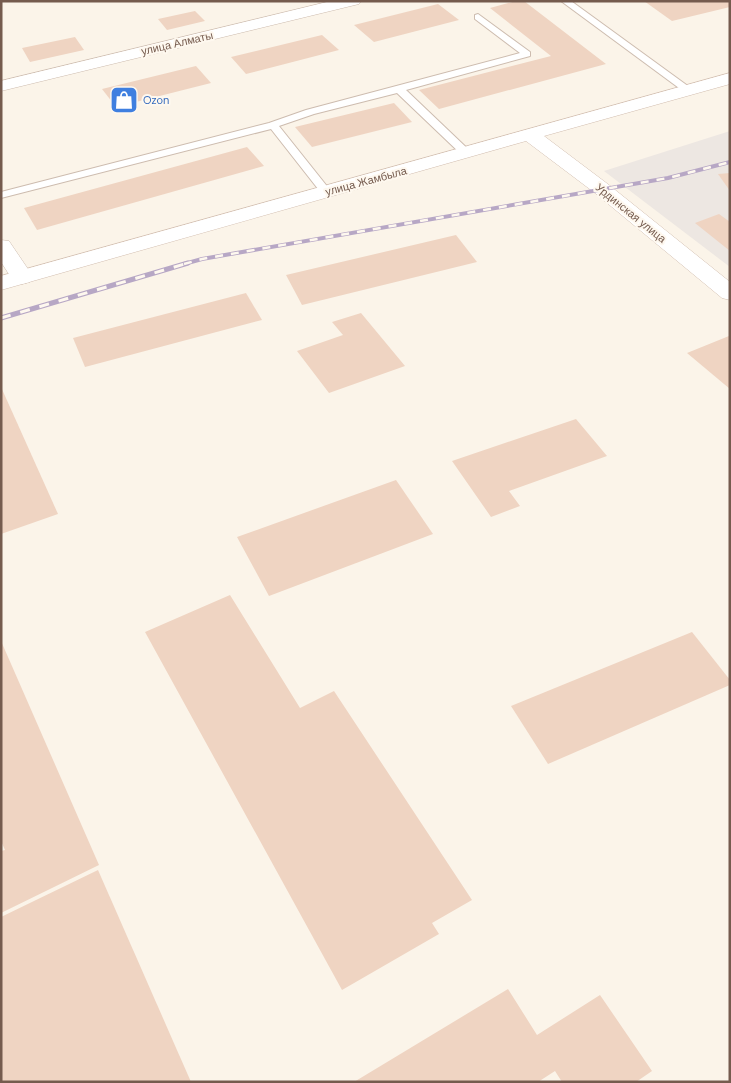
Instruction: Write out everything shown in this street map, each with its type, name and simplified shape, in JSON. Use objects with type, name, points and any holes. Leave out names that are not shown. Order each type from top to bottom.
[{"type":"street","name":"улица Алматы","points":[[1,86],[353,1]]},
{"type":"street","name":"улица Жамбыла","points":[[1,283],[730,78]]},
{"type":"street","name":"Урдинская улица","points":[[530,135],[602,189],[730,293]]},
{"type":"street","points":[[1,246],[22,278]]},
{"type":"lane","points":[[565,1],[687,89]]},
{"type":"lane","points":[[1,195],[273,125],[310,112],[527,54],[478,17]]},
{"type":"lane","points":[[399,89],[466,153]]},
{"type":"lane","points":[[273,125],[326,192]]},
{"type":"shaded area","points":[[730,131],[730,267],[604,171]]},
{"type":"building","points":[[516,1],[524,1],[606,64],[439,109],[419,90],[551,56],[490,8]]},
{"type":"building","points":[[644,1],[730,1],[730,7],[672,21]]},
{"type":"building","points":[[438,4],[459,20],[374,42],[354,25]]},
{"type":"building","points":[[195,11],[205,21],[167,30],[158,19]]},
{"type":"building","points":[[322,35],[339,50],[246,74],[231,57]]},
{"type":"building","points":[[75,37],[84,50],[30,62],[22,48]]},
{"type":"building","points":[[196,66],[211,83],[116,107],[102,89]]},
{"type":"building","points":[[394,103],[412,122],[312,147],[295,127]]},
{"type":"building","points":[[247,147],[264,166],[37,230],[24,208]]},
{"type":"building","points":[[730,173],[730,191],[718,174]]},
{"type":"building","points":[[719,214],[730,222],[730,251],[695,223]]},
{"type":"building","points":[[456,235],[477,262],[302,305],[286,275]]},
{"type":"building","points":[[246,293],[262,320],[85,367],[73,338]]},
{"type":"building","points":[[361,313],[405,366],[329,393],[297,351],[343,335],[332,322]]},
{"type":"building","points":[[730,337],[730,389],[687,353]]},
{"type":"building","points":[[1,387],[58,514],[1,534]]},
{"type":"building","points":[[576,419],[607,456],[509,491],[520,506],[491,517],[452,461]]},
{"type":"building","points":[[396,480],[433,534],[269,596],[237,537]]},
{"type":"building","points":[[230,595],[300,708],[334,691],[472,900],[432,923],[439,934],[342,990],[145,632]]},
{"type":"building","points":[[692,632],[730,680],[730,685],[548,764],[511,706]]},
{"type":"building","points":[[1,641],[99,865],[1,913],[1,851],[5,850],[1,841]]},
{"type":"building","points":[[98,870],[191,1082],[1,1082],[1,917]]},
{"type":"building","points":[[508,989],[537,1035],[600,995],[652,1071],[636,1082],[562,1082],[555,1071],[538,1082],[354,1082]]},
{"type":"railway","points":[[184,264],[202,259],[668,178],[730,162]]},
{"type":"railway","points":[[1,318],[188,263]]},
{"type":"place","name":"Ozon","points":[[124,100]]}]
